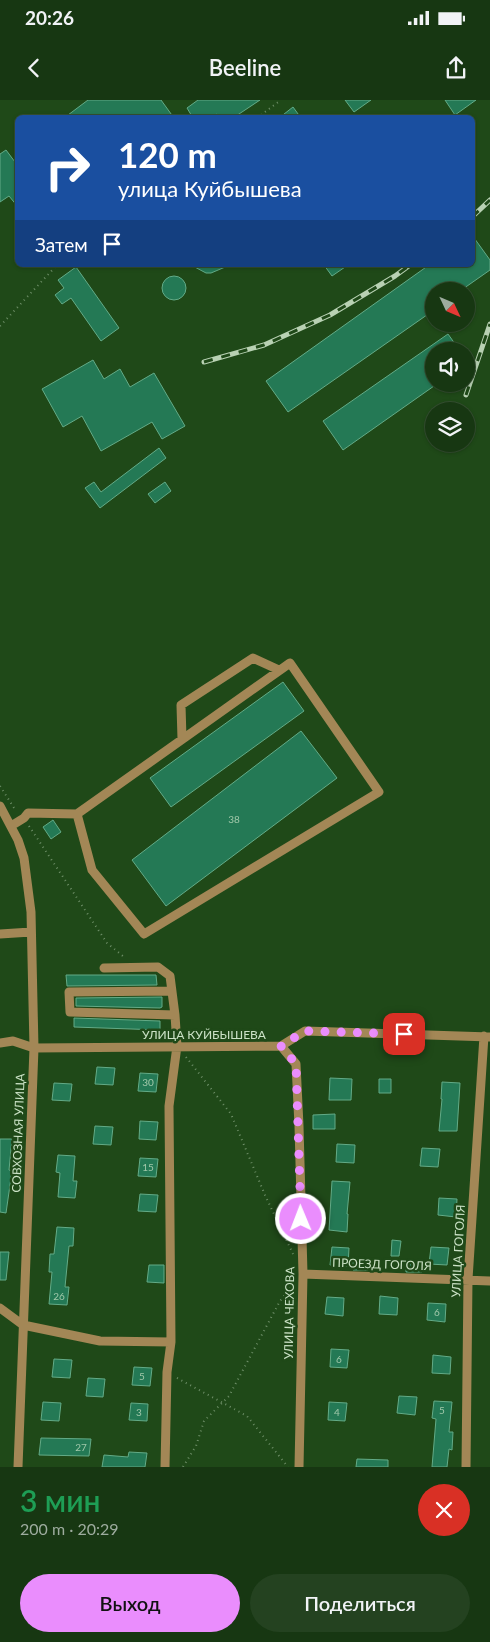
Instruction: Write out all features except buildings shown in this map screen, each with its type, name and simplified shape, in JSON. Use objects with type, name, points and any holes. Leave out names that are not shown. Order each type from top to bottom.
[{"type":"street","points":[[182,739],[181,704],[253,658],[279,670]]},
{"type":"street","points":[[17,821],[28,813],[77,814],[290,662],[379,792],[144,934],[92,870],[77,814]]},
{"type":"street","name":"СОВХОЗНАЯ УЛИЦА","points":[[0,806],[17,821],[28,879],[31,932],[34,1048],[18,1467]]},
{"type":"street","points":[[0,934],[31,932]]},
{"type":"street","points":[[104,968],[158,967],[170,976],[175,1015],[176,1046],[169,1106],[171,1342],[167,1372],[165,1467]]},
{"type":"street","points":[[172,991],[69,992],[70,1012],[175,1015]]},
{"type":"street","name":"УЛИЦА КУЙБЫШЕВА","points":[[0,1043],[14,1040],[34,1048],[281,1046],[305,1031],[487,1036]]},
{"type":"street","name":"УЛИЦА ГОГОЛЯ","points":[[466,1467],[468,1279],[487,1036]]},
{"type":"street","name":"УЛИЦА ЧЕХОВА","points":[[281,1046],[296,1064],[303,1274],[299,1467]]},
{"type":"street","name":"ПРОЕЗД ГОГОЛЯ","points":[[303,1274],[490,1281]]},
{"type":"street","points":[[0,1308],[23,1324],[100,1341],[171,1342]]},
{"type":"path","points":[[261,115],[281,100]]},
{"type":"path","points":[[0,326],[55,267]]},
{"type":"path","points":[[0,786],[16,809],[17,821],[108,943],[138,968]]},
{"type":"path","points":[[176,1046],[231,1114],[265,1195],[294,1257]]},
{"type":"path","points":[[183,1467],[196,1446],[204,1421],[229,1396],[280,1301],[303,1274]]},
{"type":"path","points":[[167,1372],[247,1416],[288,1467]]},
{"type":"railway","points":[[475,214],[490,200]]},
{"type":"railway","points":[[204,362],[264,345],[330,315],[407,267]]},
{"type":"railway","points":[[466,395],[490,324]]},
{"type":"route","points":[[301,1219],[296,1064],[281,1046],[305,1031],[404,1034]]}]
